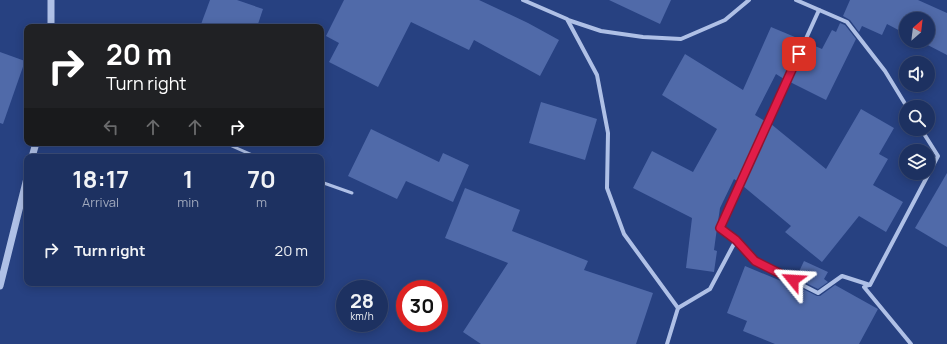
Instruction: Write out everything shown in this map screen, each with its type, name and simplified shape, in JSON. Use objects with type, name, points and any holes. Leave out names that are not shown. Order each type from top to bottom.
[{"type":"street","points":[[51,0],[51,24]]},
{"type":"street","points":[[523,0],[601,32],[644,37],[681,39],[726,20],[749,0]]},
{"type":"street","points":[[796,0],[847,22],[885,71],[903,100]]},
{"type":"street","points":[[819,10],[720,228],[736,240],[755,261],[818,293],[842,276],[870,285]]},
{"type":"street","points":[[567,19],[597,75],[608,133],[607,188],[624,234],[678,308]]},
{"type":"street","points":[[911,344],[864,287],[870,285],[938,156],[925,136]]},
{"type":"street","points":[[0,286],[24,190]]},
{"type":"street","points":[[667,344],[678,308],[710,289],[736,240]]},
{"type":"lane","points":[[232,146],[250,154]]},
{"type":"lane","points":[[324,183],[352,193]]},
{"type":"building","points":[[210,0],[237,0],[263,9],[258,24],[201,24]]},
{"type":"building","points":[[344,0],[479,0],[528,23],[559,40],[540,76],[474,40],[469,50],[411,22],[378,87],[329,62],[339,43],[326,36]]},
{"type":"building","points":[[609,0],[671,0],[660,24]]},
{"type":"building","points":[[850,0],[918,0],[947,13],[947,55],[934,48],[935,48],[935,12],[899,12],[899,30],[887,24],[882,35],[862,26],[859,32],[850,20],[843,16]]},
{"type":"building","points":[[840,23],[845,25],[856,39],[826,100],[790,82],[808,43],[822,49],[832,30],[836,32]]},
{"type":"building","points":[[771,27],[802,40],[784,79],[776,74],[755,115],[765,121],[737,181],[734,179],[720,208],[714,250],[717,251],[714,272],[686,268],[692,218],[633,188],[652,151],[693,172],[717,129],[662,95],[685,54],[743,90]]},
{"type":"building","points":[[0,52],[24,61],[24,64],[3,124],[0,123]]},
{"type":"building","points":[[541,102],[597,119],[585,160],[529,143]]},
{"type":"building","points":[[861,109],[894,128],[879,154],[888,159],[873,185],[903,202],[886,232],[859,216],[822,262],[785,232],[791,226],[743,186],[771,124],[826,169]]},
{"type":"building","points":[[371,129],[439,162],[443,153],[469,165],[453,202],[406,181],[397,199],[348,176]]},
{"type":"building","points":[[947,173],[947,247],[915,228]]},
{"type":"building","points":[[465,188],[520,210],[512,231],[588,261],[584,270],[653,293],[636,344],[481,344],[463,332],[508,263],[445,238]]},
{"type":"building","points":[[804,261],[828,272],[824,279],[828,282],[818,289],[796,278]]},
{"type":"building","points":[[745,266],[793,286],[793,284],[817,296],[820,296],[835,285],[878,309],[859,344],[775,344],[743,331],[747,321],[727,313]]},
{"type":"route","points":[[793,280],[755,261],[736,240],[720,228],[799,54]]}]
